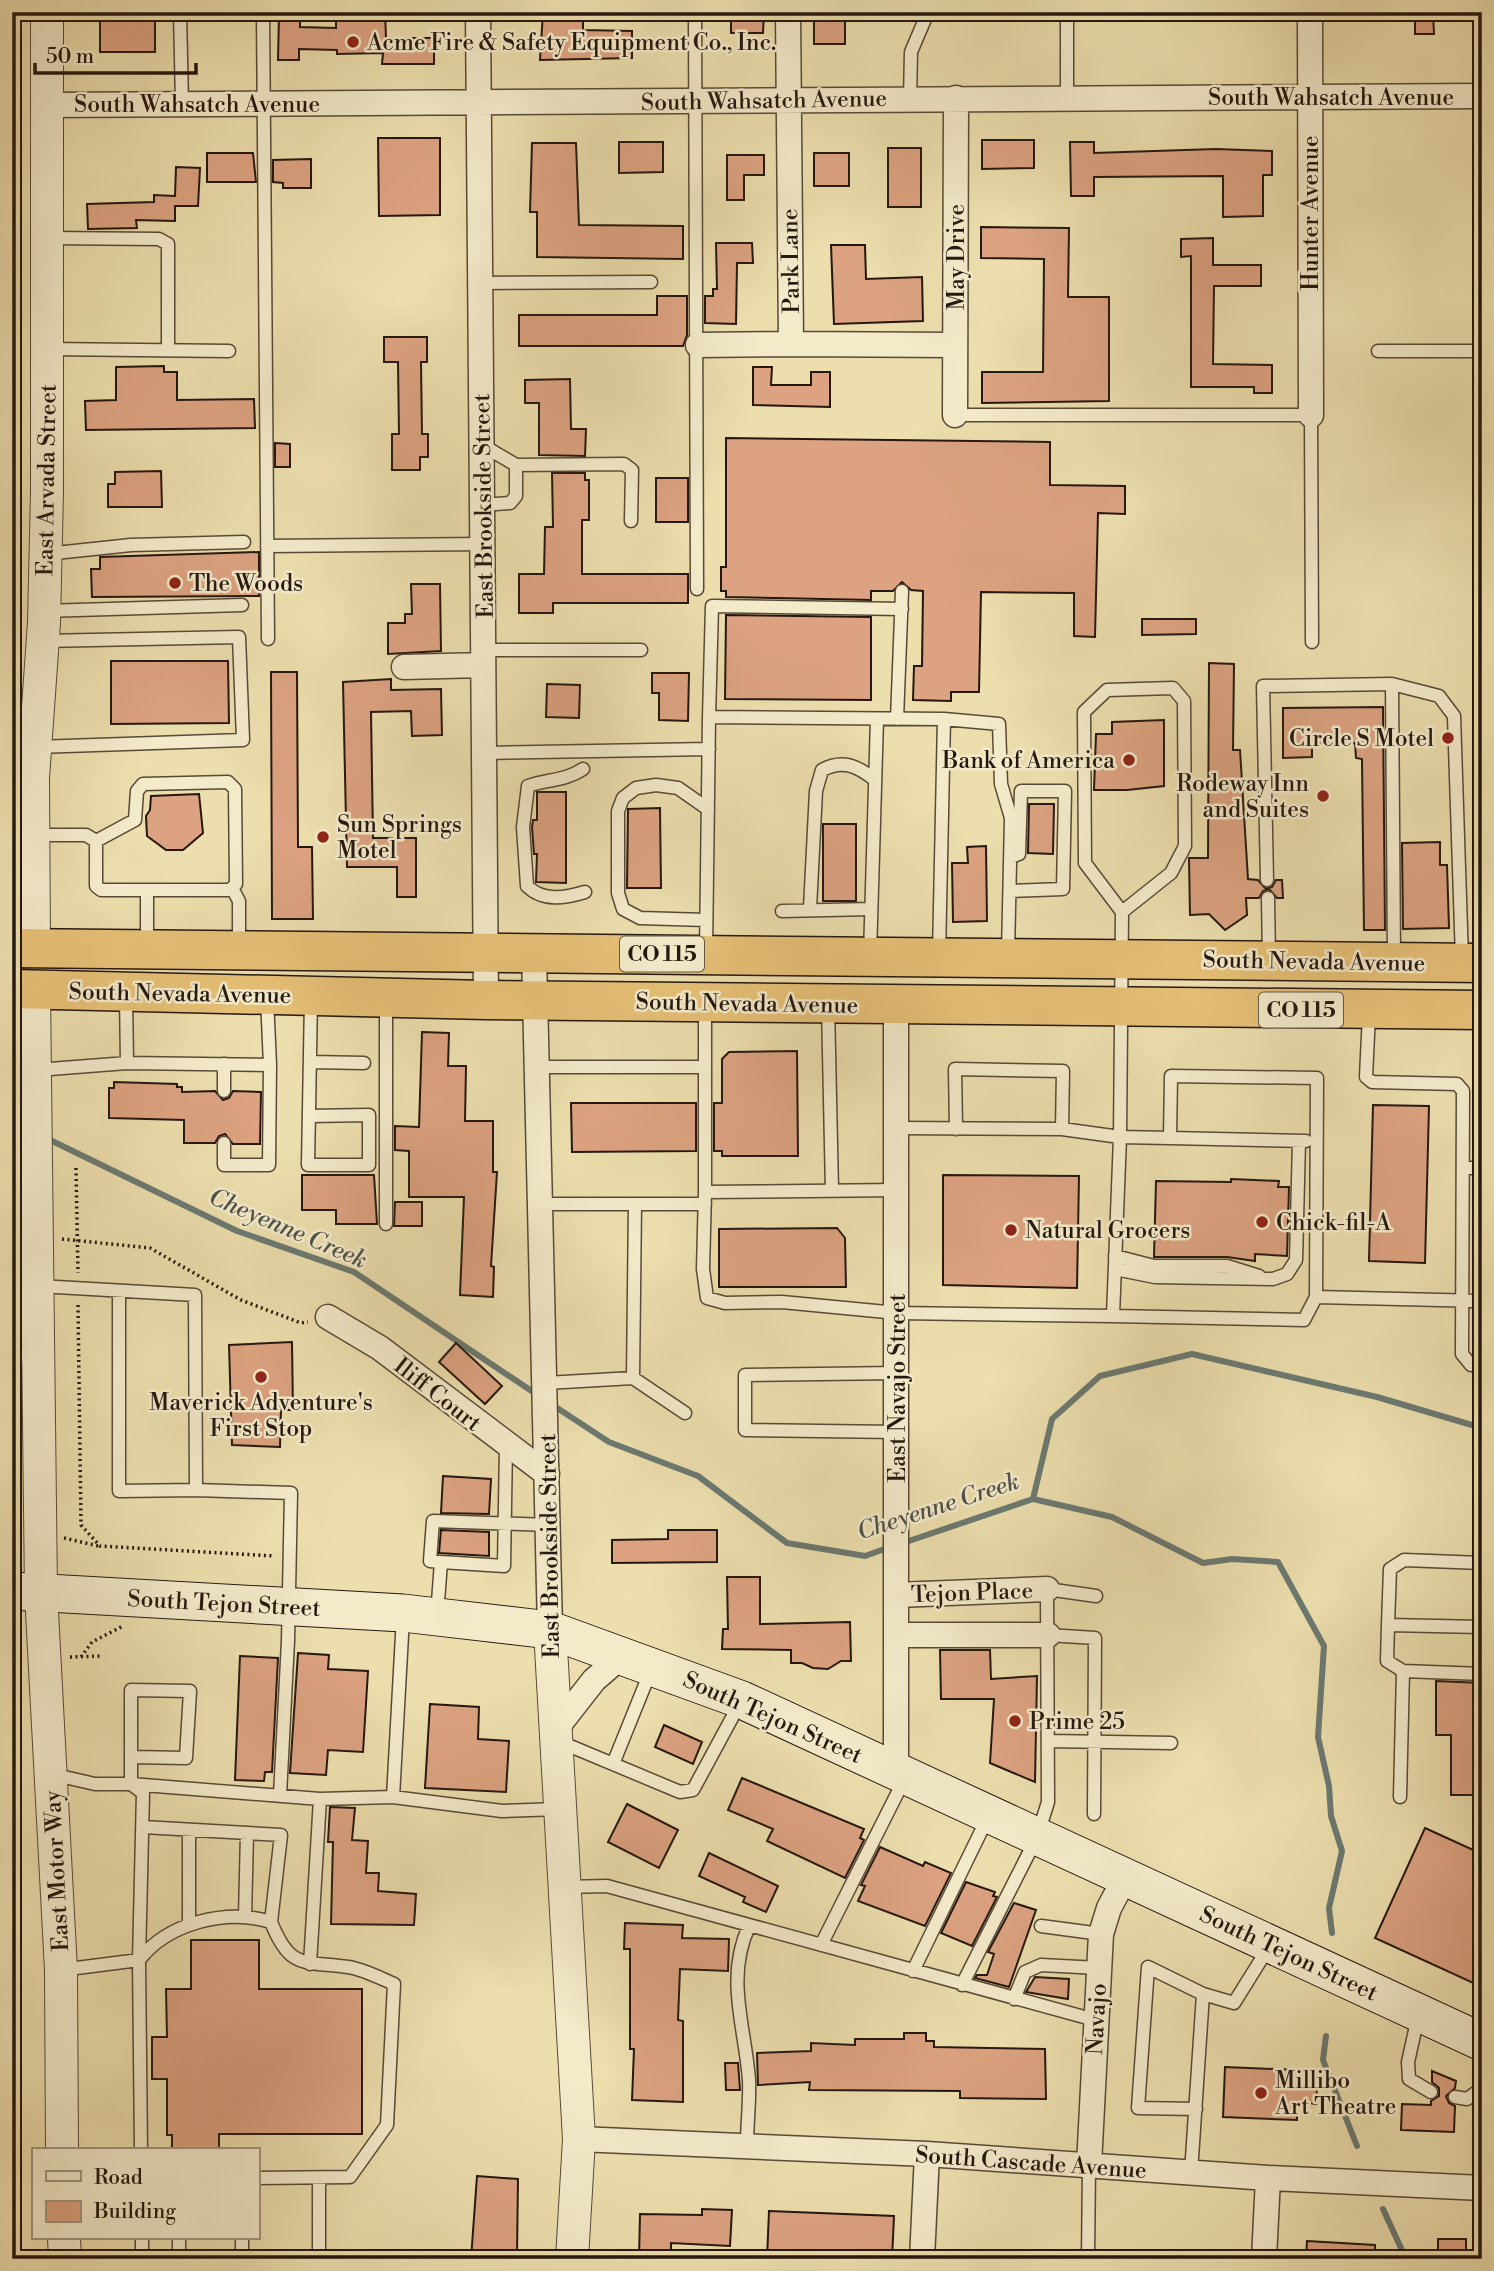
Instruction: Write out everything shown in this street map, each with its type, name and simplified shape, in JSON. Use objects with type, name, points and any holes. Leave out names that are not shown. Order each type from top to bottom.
[{"type":"highway","name":"South Nevada Avenue","points":[[23,948],[534,953],[706,937],[870,955],[1472,963]]},
{"type":"highway","points":[[744,1002],[773,979],[854,980],[867,974],[870,955]]},
{"type":"highway","points":[[896,1004],[914,985],[932,977],[979,978],[1014,957]]},
{"type":"highway","name":"South Nevada Avenue","points":[[23,990],[486,1000],[1482,1010]]},
{"type":"main road","name":"South Tejon Street","points":[[27,1592],[420,1615],[550,1630],[742,1700],[1482,2042]]},
{"type":"street","name":"East Arvada Street","points":[[23,948],[33,835],[46,554],[47,12]]},
{"type":"street","name":"East Brookside Street","points":[[478,12],[486,1000]]},
{"type":"street","name":"Park Lane","points":[[788,12],[791,344],[955,345]]},
{"type":"street","name":"Hunter Avenue","points":[[1310,12],[1311,415]]},
{"type":"street","name":"South Wahsatch Avenue","points":[[47,105],[1482,96]]},
{"type":"street","name":"May Drive","points":[[955,415],[956,98]]},
{"type":"street","points":[[698,345],[791,344]]},
{"type":"street","points":[[404,667],[484,658]]},
{"type":"street","name":"East Brookside Street","points":[[534,953],[550,1630],[579,2139],[572,2259]]},
{"type":"street","points":[[23,990],[36,1083],[39,1237],[39,1286],[26,1355],[27,1592]]},
{"type":"street","name":"East Navajo Street","points":[[896,1004],[897,1635],[901,1773]]},
{"type":"street","name":"Iliff Court","points":[[328,1317],[380,1349],[547,1474]]},
{"type":"street","name":"Tejon Place","points":[[897,1595],[1047,1589]]},
{"type":"street","name":"East Motor Way","points":[[27,1592],[50,1774],[61,1970],[62,2148]]},
{"type":"street","points":[[897,1635],[1048,1634]]},
{"type":"street","points":[[555,1735],[594,1681],[638,1661]]},
{"type":"street","name":"Navajo","points":[[1089,2165],[1101,1934],[1109,1908],[1125,1878]]},
{"type":"street","name":"South Cascade Avenue","points":[[579,2139],[927,2154],[1268,2178],[1482,2188]]},
{"type":"street","points":[[922,2259],[927,2154]]},
{"type":"street","points":[[1264,2259],[1268,2178]]},
{"type":"street","points":[[64,2240],[65,2259]]},
{"type":"lane","points":[[180,12],[182,104]]},
{"type":"lane","points":[[263,12],[268,639]]},
{"type":"lane","points":[[695,12],[697,589]]},
{"type":"lane","points":[[910,99],[911,52],[928,12]]},
{"type":"lane","points":[[1067,12],[1067,98]]},
{"type":"lane","points":[[47,239],[159,239],[168,244],[168,350]]},
{"type":"lane","points":[[480,283],[651,282]]},
{"type":"lane","points":[[47,349],[229,351]]},
{"type":"lane","points":[[1378,351],[1482,351]]},
{"type":"lane","points":[[955,415],[1311,415],[1312,642]]},
{"type":"lane","points":[[482,445],[516,465],[624,464],[632,470],[631,521]]},
{"type":"lane","points":[[482,505],[510,503],[516,496],[516,465]]},
{"type":"lane","points":[[46,554],[131,545],[244,542]]},
{"type":"lane","points":[[267,546],[483,544]]},
{"type":"lane","points":[[897,719],[902,591]]},
{"type":"lane","points":[[43,626],[242,605]]},
{"type":"lane","points":[[708,808],[678,788],[656,785],[636,788],[623,798],[618,811],[618,893],[623,909],[640,918],[706,937],[712,606],[901,609]]},
{"type":"lane","points":[[35,747],[243,740],[239,637],[43,626]]},
{"type":"lane","points":[[484,658],[641,650]]},
{"type":"lane","points":[[1392,684],[1394,962]]},
{"type":"lane","points":[[1267,880],[1263,686],[1392,684],[1439,695],[1454,716],[1472,963]]},
{"type":"lane","points":[[1113,1315],[1120,1137],[1122,912],[1085,863],[1084,712],[1107,690],[1173,688],[1184,701],[1185,846],[1171,873],[1122,912]]},
{"type":"lane","points":[[709,717],[944,719],[999,723],[1001,783],[1011,818],[1010,891],[1014,957]]},
{"type":"lane","points":[[870,955],[877,719]]},
{"type":"lane","points":[[939,956],[944,719]]},
{"type":"lane","points":[[486,753],[709,749]]},
{"type":"lane","points":[[810,908],[816,791],[822,770],[834,764],[851,765],[875,780]]},
{"type":"lane","points":[[583,769],[568,779],[549,778],[528,786],[523,827],[527,886],[534,893],[547,897],[563,898],[585,892]]},
{"type":"lane","points":[[228,782],[235,789],[236,884],[232,888],[102,890],[96,886],[96,841],[135,820],[137,791],[142,784],[228,782]]},
{"type":"lane","points":[[1010,857],[1020,854],[1021,791],[1065,791],[1063,889],[1010,891]]},
{"type":"lane","points":[[33,835],[86,835],[96,841]]},
{"type":"lane","points":[[232,888],[239,901],[239,951]]},
{"type":"lane","points":[[147,890],[147,950]]},
{"type":"lane","points":[[1268,898],[1269,960]]},
{"type":"lane","points":[[782,911],[810,908],[871,909]]},
{"type":"lane","points":[[126,992],[127,1063]]},
{"type":"lane","points":[[224,1143],[223,1165],[269,1165],[270,1065],[267,995]]},
{"type":"lane","points":[[309,1116],[369,1115],[369,1165],[308,1165],[311,995]]},
{"type":"lane","points":[[386,998],[386,1224]]},
{"type":"lane","points":[[705,1002],[703,1269],[707,1298],[725,1303],[782,1302],[897,1313],[1304,1320],[1317,1297],[1317,1079],[1171,1076],[1170,1138]]},
{"type":"lane","points":[[828,1004],[832,1191]]},
{"type":"lane","points":[[1369,1010],[1366,1077],[1371,1083],[1457,1084],[1463,1090],[1462,1354],[1471,1365],[1482,1365]]},
{"type":"lane","points":[[310,1062],[364,1063]]},
{"type":"lane","points":[[36,1083],[127,1063],[270,1065]]},
{"type":"lane","points":[[223,1064],[225,1091]]},
{"type":"lane","points":[[537,1066],[705,1067]]},
{"type":"lane","points":[[956,1129],[955,1069],[1063,1071],[1062,1129]]},
{"type":"lane","points":[[897,1128],[1062,1129],[1120,1137],[1318,1142]]},
{"type":"lane","points":[[1115,1263],[1227,1266],[1242,1268],[1265,1279],[1287,1274],[1296,1260],[1298,1141]]},
{"type":"lane","points":[[1463,1168],[1482,1168]]},
{"type":"lane","points":[[541,1204],[635,1204],[832,1191],[897,1190]]},
{"type":"lane","points":[[633,1378],[635,1204]]},
{"type":"lane","points":[[39,1286],[195,1295],[197,1490]]},
{"type":"lane","points":[[119,1291],[119,1491],[291,1493],[289,1606],[279,1796]]},
{"type":"lane","points":[[1317,1297],[1482,1301]]},
{"type":"lane","points":[[897,1373],[744,1375],[745,1430],[897,1432]]},
{"type":"lane","points":[[546,1374],[633,1378],[685,1413]]},
{"type":"lane","points":[[506,1445],[504,1523],[504,1566],[464,1560],[430,1561],[433,1521],[465,1528],[504,1523],[548,1525]]},
{"type":"lane","points":[[1482,1563],[1404,1560],[1390,1569],[1387,1661],[1403,1671],[1482,1674]]},
{"type":"lane","points":[[393,1797],[420,1615],[441,1562]]},
{"type":"lane","points":[[962,1985],[1037,1837],[1048,1802],[1047,1589],[1096,1596]]},
{"type":"lane","points":[[1388,1625],[1482,1628]]},
{"type":"lane","points":[[1048,1634],[1095,1638],[1094,1814]]},
{"type":"lane","points":[[613,1764],[638,1661]]},
{"type":"lane","points":[[1400,1797],[1403,1671]]},
{"type":"lane","points":[[131,1757],[186,1758],[191,1691],[131,1690],[131,1757],[131,1784]]},
{"type":"lane","points":[[555,1735],[613,1764],[680,1792],[693,1790],[742,1700]]},
{"type":"lane","points":[[1048,1741],[1171,1743]]},
{"type":"lane","points":[[821,1945],[901,1773]]},
{"type":"lane","points":[[50,1774],[96,1784],[131,1784],[320,1799],[393,1797],[502,1811],[559,1809]]},
{"type":"lane","points":[[131,1784],[144,1793],[139,1960],[141,2148]]},
{"type":"lane","points":[[310,1964],[320,1799]]},
{"type":"lane","points":[[913,1971],[989,1815]]},
{"type":"lane","points":[[143,1827],[281,1835],[271,1922],[280,1945],[303,1963],[351,1967],[394,1984],[387,2125],[350,2177],[259,2178]]},
{"type":"lane","points":[[189,1829],[189,1923]]},
{"type":"lane","points":[[245,1917],[247,1833]]},
{"type":"lane","points":[[564,1887],[607,1886],[1095,2021]]},
{"type":"lane","points":[[61,1970],[139,1960],[153,1943],[189,1923],[245,1917],[271,1922]]},
{"type":"lane","points":[[747,2145],[749,2081],[736,1979],[738,1949],[749,1926]]},
{"type":"lane","points":[[1041,1926],[1101,1934]]},
{"type":"lane","points":[[1196,2109],[1138,2108],[1148,1967],[1203,1994],[1234,2003],[1271,1944]]},
{"type":"lane","points":[[1014,1999],[1025,1972],[1041,1965],[1099,1968]]},
{"type":"lane","points":[[1191,2173],[1203,1994]]},
{"type":"lane","points":[[1419,2013],[1408,2062],[1409,2079],[1431,2092]]},
{"type":"lane","points":[[1455,2097],[1468,2099],[1477,2095],[1482,2088]]},
{"type":"lane","points":[[1088,2259],[1089,2165]]},
{"type":"lane","points":[[319,2178],[319,2259]]},
{"type":"lane","points":[[142,2240],[142,2259]]},
{"type":"lane","points":[[179,2240],[179,2259]]},
{"type":"lane","points":[[242,2240],[242,2259]]},
{"type":"path","points":[[39,1237],[150,1248],[241,1300],[289,1319],[301,1323],[328,1317]]},
{"type":"green space","points":[[12,1991],[20,2061],[16,2208],[21,2259],[12,2259]]},
{"type":"building","points":[[108,12],[155,12],[155,52],[100,52],[100,20],[107,19]]},
{"type":"building","points":[[336,12],[385,12],[386,38],[434,38],[434,64],[382,64],[383,53],[337,54],[337,50],[299,49],[299,60],[278,60],[279,15],[300,15],[300,27],[336,28]]},
{"type":"building","points":[[543,12],[583,12],[583,30],[632,31],[632,58],[540,60]]},
{"type":"building","points":[[731,12],[764,12],[763,33],[731,33]]},
{"type":"building","points":[[1415,12],[1433,12],[1434,34],[1415,34]]},
{"type":"building","points":[[814,15],[845,15],[845,44],[814,44]]},
{"type":"building","points":[[378,138],[440,138],[440,215],[379,216]]},
{"type":"building","points":[[982,140],[1034,140],[1034,168],[982,169]]},
{"type":"building","points":[[619,142],[663,142],[663,172],[619,173]]},
{"type":"building","points":[[1070,142],[1094,142],[1094,153],[1216,149],[1272,151],[1272,175],[1263,175],[1263,216],[1223,217],[1223,176],[1094,177],[1094,196],[1071,196]]},
{"type":"building","points":[[532,143],[576,143],[579,225],[683,226],[683,259],[537,257],[537,212],[530,212]]},
{"type":"building","points":[[888,148],[921,148],[921,207],[888,207]]},
{"type":"building","points":[[207,153],[253,153],[256,182],[207,182]]},
{"type":"building","points":[[814,153],[849,153],[849,186],[814,186]]},
{"type":"building","points":[[727,155],[764,155],[764,175],[744,175],[744,200],[727,200]]},
{"type":"building","points":[[311,159],[311,188],[283,188],[283,183],[273,182],[273,160]]},
{"type":"building","points":[[176,167],[200,168],[198,206],[175,206],[175,221],[136,220],[137,228],[88,229],[87,204],[154,202],[154,195],[175,196]]},
{"type":"building","points":[[981,227],[1069,228],[1068,297],[1109,297],[1109,401],[982,403],[982,372],[1043,372],[1044,259],[981,258]]},
{"type":"building","points":[[1213,238],[1213,265],[1261,265],[1261,286],[1214,286],[1213,364],[1272,365],[1272,393],[1254,393],[1254,387],[1191,387],[1191,256],[1181,257],[1181,239]]},
{"type":"building","points":[[716,243],[752,243],[753,263],[737,263],[736,324],[705,323],[705,296],[713,296],[713,289],[717,289]]},
{"type":"building","points":[[831,245],[865,245],[866,279],[922,277],[923,321],[834,324]]},
{"type":"building","points":[[657,296],[687,296],[687,335],[683,346],[519,346],[519,315],[657,315]]},
{"type":"building","points":[[384,337],[427,337],[427,362],[421,362],[422,434],[428,434],[428,457],[420,457],[420,470],[392,470],[392,434],[399,434],[398,362],[384,362]]},
{"type":"building","points":[[164,366],[164,372],[177,372],[177,400],[254,399],[255,428],[86,430],[85,401],[116,400],[116,367]]},
{"type":"building","points":[[753,367],[772,367],[771,385],[811,385],[811,372],[830,372],[830,407],[753,405]]},
{"type":"building","points":[[570,379],[571,429],[586,429],[585,456],[539,455],[539,403],[525,403],[525,380]]},
{"type":"building","points":[[726,438],[1050,442],[1050,485],[1125,486],[1125,514],[1098,513],[1095,637],[1074,636],[1074,593],[981,592],[979,692],[951,692],[951,701],[913,700],[914,666],[922,666],[923,591],[911,590],[902,582],[893,591],[871,591],[871,600],[726,597],[726,591],[721,591],[721,567],[726,567]]},
{"type":"building","points":[[275,443],[290,444],[290,467],[275,467]]},
{"type":"building","points":[[161,471],[162,507],[108,507],[108,484],[115,484],[115,472]]},
{"type":"building","points":[[552,473],[585,473],[585,480],[589,480],[589,520],[582,520],[582,574],[688,574],[688,603],[553,603],[553,613],[519,613],[519,574],[544,574],[545,527],[553,527]]},
{"type":"building","points":[[656,478],[688,478],[688,522],[656,522]]},
{"type":"building","name":"The Woods","points":[[259,552],[259,596],[92,597],[91,569],[100,569],[100,557]]},
{"type":"building","points":[[411,584],[440,584],[441,651],[388,654],[388,623],[405,623],[405,614],[412,614]]},
{"type":"building","points":[[726,615],[871,617],[871,700],[725,699]]},
{"type":"building","points":[[1142,619],[1196,619],[1196,634],[1142,635]]},
{"type":"building","points":[[111,661],[228,661],[229,723],[111,724]]},
{"type":"building","points":[[1209,663],[1234,664],[1233,750],[1240,750],[1248,879],[1258,880],[1266,889],[1272,887],[1276,880],[1282,880],[1283,898],[1277,898],[1269,889],[1263,891],[1259,898],[1246,898],[1247,915],[1225,930],[1209,914],[1190,915],[1189,858],[1208,858]]},
{"type":"building","points":[[271,672],[297,672],[298,847],[312,847],[313,919],[272,919]]},
{"type":"building","points":[[652,673],[689,673],[688,721],[659,720],[659,693],[652,693]]},
{"type":"building","points":[[391,679],[391,690],[441,689],[442,735],[412,736],[411,711],[371,712],[373,838],[416,838],[416,897],[397,897],[397,867],[347,867],[343,682]]},
{"type":"building","points":[[547,684],[580,685],[579,718],[546,717]]},
{"type":"building","points":[[1383,707],[1385,930],[1364,930],[1362,759],[1356,758],[1355,743],[1312,744],[1312,757],[1283,758],[1283,708]]},
{"type":"building","name":"Bank of America","points":[[1164,720],[1164,786],[1094,790],[1096,734],[1112,734],[1112,722]]},
{"type":"building","points":[[537,792],[566,792],[566,883],[536,882],[537,854],[534,854],[532,827],[533,820],[537,820]]},
{"type":"building","points":[[199,794],[203,833],[183,850],[166,850],[147,836],[146,816],[150,810],[151,796]]},
{"type":"building","points":[[1029,804],[1054,804],[1053,854],[1028,853]]},
{"type":"building","points":[[660,808],[661,888],[627,888],[628,809]]},
{"type":"building","points":[[823,824],[856,824],[856,901],[823,901]]},
{"type":"building","points":[[1440,842],[1440,865],[1447,865],[1449,928],[1403,929],[1402,843]]},
{"type":"building","points":[[986,846],[987,921],[953,922],[952,863],[968,863],[967,847]]},
{"type":"building","points":[[422,1032],[449,1033],[448,1066],[466,1066],[465,1121],[493,1121],[493,1172],[497,1172],[491,1266],[494,1267],[493,1297],[460,1295],[464,1197],[409,1197],[409,1151],[395,1150],[395,1126],[419,1127]]},
{"type":"building","points":[[797,1051],[798,1156],[722,1156],[722,1151],[714,1151],[714,1103],[722,1103],[722,1059],[729,1052]]},
{"type":"building","points":[[114,1082],[177,1084],[177,1087],[182,1087],[182,1092],[215,1091],[223,1100],[229,1098],[233,1091],[261,1092],[260,1144],[233,1144],[225,1134],[219,1136],[215,1143],[184,1143],[184,1120],[109,1118],[109,1088],[114,1088]]},
{"type":"building","points":[[571,1103],[696,1103],[696,1151],[572,1152]]},
{"type":"building","points":[[1373,1105],[1429,1106],[1425,1263],[1369,1261]]},
{"type":"building","points":[[302,1175],[374,1175],[377,1224],[336,1224],[336,1210],[302,1210]]},
{"type":"building","name":"Natural Grocers","points":[[943,1175],[1079,1176],[1077,1288],[943,1285]]},
{"type":"building","points":[[1231,1179],[1279,1181],[1278,1187],[1289,1187],[1287,1256],[1255,1254],[1255,1261],[1227,1257],[1154,1257],[1156,1181],[1231,1182]]},
{"type":"building","points":[[395,1202],[422,1202],[422,1226],[394,1226]]},
{"type":"building","points":[[837,1228],[845,1238],[846,1287],[719,1287],[719,1229]]},
{"type":"building","name":"Maverick Adventure's First Stop","points":[[292,1342],[293,1410],[281,1410],[280,1447],[232,1445],[229,1345]]},
{"type":"building","points":[[456,1343],[502,1386],[485,1404],[439,1362]]},
{"type":"building","points":[[443,1476],[491,1479],[489,1514],[441,1513]]},
{"type":"building","points":[[441,1530],[489,1532],[489,1556],[439,1553]]},
{"type":"building","points":[[668,1530],[717,1530],[717,1562],[612,1563],[612,1540],[668,1539]]},
{"type":"building","points":[[727,1577],[760,1577],[760,1624],[850,1622],[851,1661],[841,1661],[828,1669],[813,1668],[802,1663],[791,1663],[791,1650],[722,1649],[723,1629],[728,1629]]},
{"type":"building","name":"Prime 25","points":[[940,1650],[990,1650],[991,1679],[1037,1676],[1035,1782],[990,1763],[994,1699],[941,1699]]},
{"type":"building","points":[[298,1653],[329,1655],[328,1669],[368,1671],[363,1752],[328,1750],[326,1775],[290,1773]]},
{"type":"building","points":[[240,1656],[278,1658],[272,1772],[265,1772],[264,1781],[235,1780]]},
{"type":"building","points":[[1436,1681],[1482,1683],[1482,1795],[1451,1795],[1451,1735],[1436,1735]]},
{"type":"building","points":[[430,1704],[479,1707],[478,1739],[509,1741],[506,1792],[425,1788]]},
{"type":"building","points":[[664,1725],[702,1742],[693,1764],[655,1747]]},
{"type":"building","points":[[742,1778],[864,1829],[860,1838],[864,1840],[845,1878],[767,1841],[773,1829],[728,1810]]},
{"type":"building","points":[[627,1804],[678,1830],[659,1868],[608,1842]]},
{"type":"building","points":[[330,1807],[355,1808],[352,1840],[368,1841],[366,1873],[379,1873],[378,1891],[416,1894],[414,1925],[331,1924],[333,1842],[328,1842]]},
{"type":"building","points":[[1425,1828],[1482,1854],[1482,1987],[1375,1938]]},
{"type":"building","points":[[880,1847],[923,1866],[925,1862],[951,1873],[925,1926],[858,1901],[865,1886],[861,1885]]},
{"type":"building","points":[[709,1853],[778,1886],[766,1912],[743,1902],[745,1897],[699,1876]]},
{"type":"building","points":[[966,1882],[995,1892],[993,1896],[997,1897],[972,1946],[941,1933]]},
{"type":"building","points":[[1014,1903],[1036,1910],[1009,1987],[975,1978],[977,1975],[987,1975],[994,1954],[988,1952]]},
{"type":"building","points":[[625,1923],[683,1925],[682,1938],[729,1939],[728,1971],[680,1969],[678,2020],[683,2021],[683,2102],[632,2100],[634,2049],[630,2049],[630,1949],[624,1949]]},
{"type":"building","points":[[191,1940],[259,1940],[259,1989],[362,1989],[362,2134],[219,2134],[219,2148],[172,2148],[172,2135],[167,2135],[167,2079],[152,2079],[152,2037],[167,2037],[166,1989],[191,1989]]},
{"type":"building","points":[[1035,1977],[1069,1979],[1068,1999],[1026,1992]]},
{"type":"building","points":[[904,2033],[926,2033],[926,2041],[934,2041],[934,2047],[1045,2049],[1046,2099],[960,2098],[960,2091],[809,2090],[810,2082],[758,2085],[757,2053],[811,2051],[811,2043],[855,2045],[855,2039],[904,2039]]},
{"type":"building","points":[[725,2063],[738,2063],[740,2090],[726,2090]]},
{"type":"building","name":"Millibo Art Theatre","points":[[1225,2067],[1299,2070],[1298,2085],[1317,2087],[1316,2104],[1297,2102],[1297,2120],[1223,2117]]},
{"type":"building","points":[[1432,2071],[1456,2081],[1455,2088],[1446,2096],[1449,2103],[1455,2106],[1454,2132],[1401,2130],[1402,2104],[1431,2105],[1431,2101],[1439,2096],[1439,2088],[1432,2082]]},
{"type":"building","points":[[477,2176],[518,2179],[517,2257],[471,2259]]},
{"type":"building","points":[[702,2209],[732,2210],[730,2246],[671,2243],[671,2259],[639,2259],[640,2214],[702,2215]]},
{"type":"building","points":[[769,2211],[894,2216],[892,2259],[767,2259]]},
{"type":"building","points":[[1438,2239],[1466,2239],[1466,2259],[1438,2259]]},
{"type":"building","points":[[1307,2241],[1375,2245],[1375,2259],[1306,2259]]},
{"type":"waterway","name":"Cheyenne Creek","points":[[12,1122],[26,1128]]},
{"type":"waterway","name":"Cheyenne Creek","points":[[46,1138],[237,1231],[354,1272],[536,1394]]},
{"type":"waterway","name":"Cheyenne Creek","points":[[903,1543],[1033,1499],[1052,1419],[1100,1376],[1192,1354],[1377,1397],[1482,1428]]},
{"type":"waterway","name":"Cheyenne Creek","points":[[551,1404],[609,1442],[698,1476],[787,1543],[865,1556],[890,1547]]},
{"type":"waterway","points":[[1033,1499],[1112,1517],[1203,1563],[1232,1559],[1278,1562],[1324,1646],[1318,1737],[1329,1786],[1331,1816],[1342,1851],[1329,1908],[1332,1933]]},
{"type":"waterway","points":[[1326,2036],[1323,2060],[1357,2146]]},
{"type":"waterway","points":[[1383,2209],[1406,2259]]},
{"type":"place","name":"Acme Fire & Safety Equipment Co., Inc.","points":[[353,42]]},
{"type":"place","name":"The Woods","points":[[175,583]]},
{"type":"place","name":"Circle S Motel","points":[[1448,738]]},
{"type":"place","name":"Bank of America","points":[[1129,760]]},
{"type":"place","name":"Rodeway Inn and Suites","points":[[1323,796]]},
{"type":"place","name":"Sun Springs Motel","points":[[323,837]]},
{"type":"place","name":"Chick-fil-A","points":[[1262,1222]]},
{"type":"place","name":"Natural Grocers","points":[[1011,1230]]},
{"type":"place","name":"Maverick Adventure's First Stop","points":[[261,1377]]},
{"type":"place","name":"Prime 25","points":[[1015,1721]]},
{"type":"place","name":"Millibo Art Theatre","points":[[1261,2093]]}]
